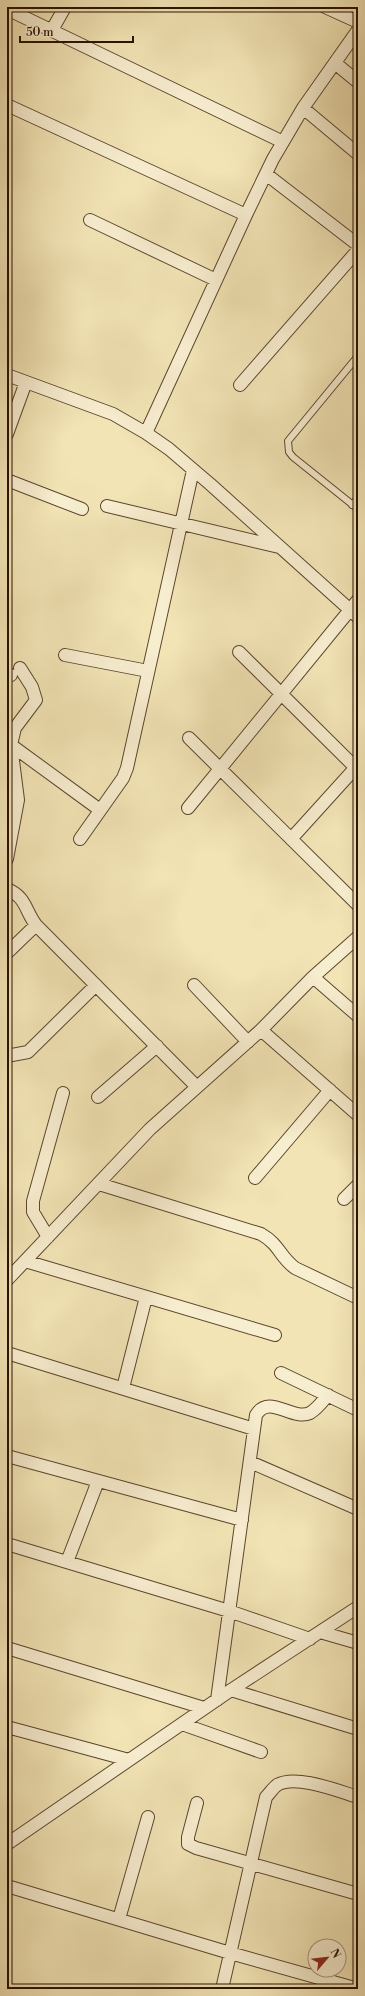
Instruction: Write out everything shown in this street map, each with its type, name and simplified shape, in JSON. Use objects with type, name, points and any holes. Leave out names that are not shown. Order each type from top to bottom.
[{"type":"street","points":[[52,30],[64,7]]},
{"type":"street","points":[[325,7],[358,22]]},
{"type":"street","points":[[7,9],[283,142]]},
{"type":"street","points":[[146,433],[266,174],[303,108],[358,30]]},
{"type":"street","points":[[335,63],[358,82]]},
{"type":"street","points":[[7,105],[246,215]]},
{"type":"street","points":[[303,108],[358,154]]},
{"type":"street","points":[[266,174],[358,245]]},
{"type":"street","points":[[90,220],[216,280]]},
{"type":"street","points":[[240,385],[358,250]]},
{"type":"street","points":[[7,375],[113,414],[146,433],[169,449],[281,547],[354,614]]},
{"type":"street","points":[[7,434],[26,382]]},
{"type":"street","points":[[80,839],[123,778],[127,768],[193,470]]},
{"type":"street","points":[[7,480],[82,508]]},
{"type":"street","points":[[108,506],[281,547]]},
{"type":"street","points":[[188,808],[281,693],[354,614],[358,600]]},
{"type":"street","points":[[239,652],[357,768],[292,839]]},
{"type":"street","points":[[65,655],[148,671]]},
{"type":"street","points":[[7,859],[11,818],[18,800],[11,745],[15,728],[36,700],[32,687],[12,672]]},
{"type":"street","points":[[189,738],[358,905]]},
{"type":"street","points":[[11,745],[100,810]]},
{"type":"street","points":[[7,889],[17,893],[23,900],[36,925],[197,1087]]},
{"type":"street","points":[[7,953],[36,925]]},
{"type":"street","points":[[7,1280],[150,1129],[248,1042],[313,977],[358,937]]},
{"type":"street","points":[[313,977],[358,1016]]},
{"type":"street","points":[[7,1054],[12,1055],[28,1052],[96,985]]},
{"type":"street","points":[[194,985],[248,1042]]},
{"type":"street","points":[[260,1030],[358,1115]]},
{"type":"street","points":[[98,1097],[157,1046]]},
{"type":"street","points":[[255,1178],[330,1090]]},
{"type":"street","points":[[48,1237],[32,1212],[33,1201],[63,1093]]},
{"type":"street","points":[[99,1184],[261,1234],[272,1240],[288,1264],[358,1298]]},
{"type":"street","points":[[344,1200],[358,1185]]},
{"type":"street","points":[[25,1261],[275,1335]]},
{"type":"street","points":[[123,1388],[146,1297]]},
{"type":"street","points":[[7,1353],[254,1428]]},
{"type":"street","points":[[281,1373],[358,1410]]},
{"type":"street","points":[[217,1700],[256,1415],[260,1409],[270,1406],[301,1415],[310,1413],[328,1395]]},
{"type":"street","points":[[7,1456],[242,1520]]},
{"type":"street","points":[[250,1462],[358,1509]]},
{"type":"street","points":[[67,1562],[98,1481]]},
{"type":"street","points":[[7,1544],[229,1611],[310,1638]]},
{"type":"street","points":[[7,1844],[204,1708],[358,1607]]},
{"type":"street","points":[[320,1632],[358,1643]]},
{"type":"street","points":[[7,1648],[204,1708]]},
{"type":"street","points":[[231,1690],[358,1729]]},
{"type":"street","points":[[182,1724],[261,1752]]},
{"type":"street","points":[[7,1727],[129,1760]]},
{"type":"street","points":[[222,1989],[266,1797],[277,1785],[293,1781],[314,1784],[358,1797]]},
{"type":"street","points":[[197,1803],[188,1837],[188,1844],[196,1848],[250,1865],[358,1894]]},
{"type":"street","points":[[119,1919],[148,1817]]},
{"type":"street","points":[[7,1886],[230,1953],[358,1989]]},
{"type":"lane","points":[[358,356],[288,441],[289,452],[293,457],[358,509]]},
{"type":"lane","points":[[352,505],[358,498]]}]
